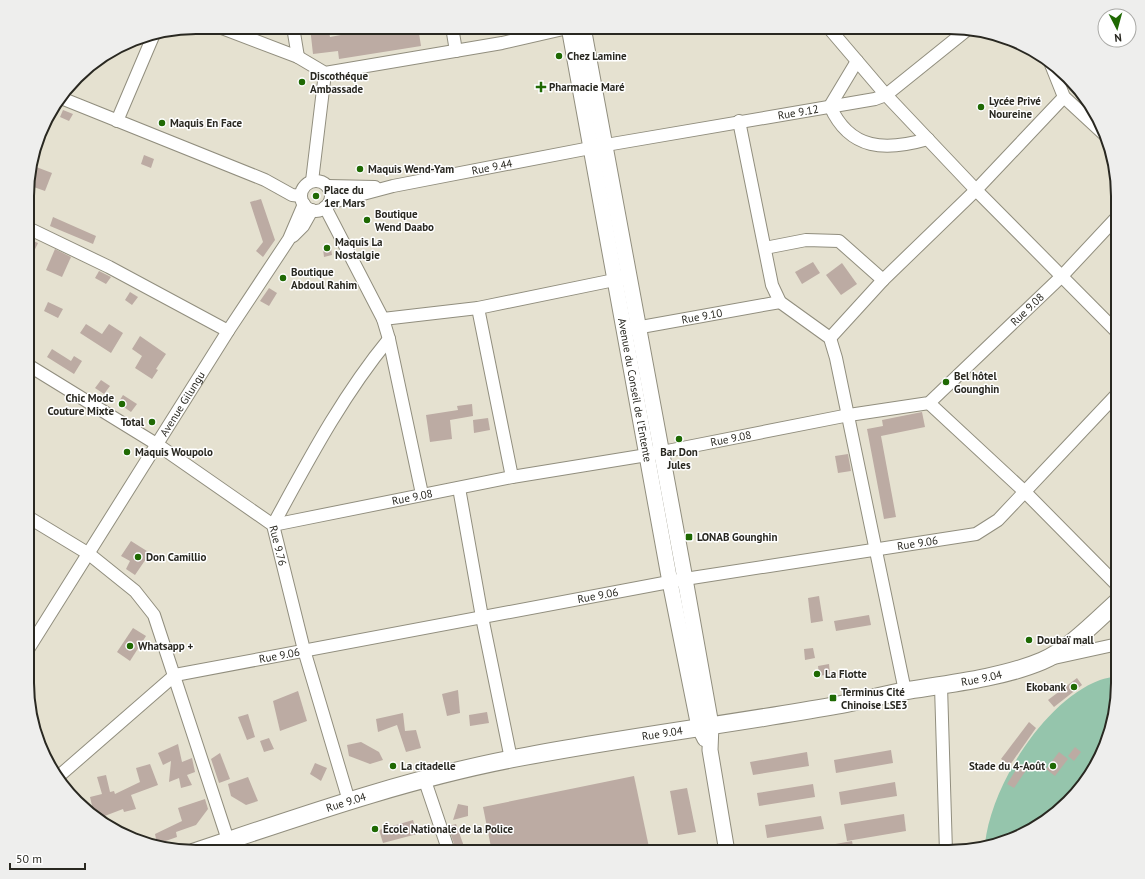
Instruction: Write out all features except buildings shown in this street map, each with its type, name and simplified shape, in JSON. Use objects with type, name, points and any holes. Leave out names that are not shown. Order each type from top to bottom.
[{"type":"main road","name":"Rue 9.04","points":[[214,845],[424,778],[511,759],[834,706],[905,691],[941,686],[1024,667],[1044,660],[1079,635],[1111,607]]},
{"type":"street","points":[[237,34],[298,57],[325,73],[456,51],[539,34]]},
{"type":"street","points":[[294,34],[298,57]]},
{"type":"street","points":[[453,34],[456,51]]},
{"type":"street","name":"Avenue du Conseil de l'Entente","points":[[574,34],[598,146],[654,453],[670,582],[705,726],[726,845]]},
{"type":"street","points":[[834,34],[886,95],[976,190],[1111,326]]},
{"type":"street","name":"Rue 9.12","points":[[598,146],[863,101],[886,95],[962,34]]},
{"type":"street","points":[[117,121],[151,41]]},
{"type":"street","points":[[857,61],[830,106],[840,125],[849,134],[857,139],[892,146],[928,139]]},
{"type":"street","points":[[325,73],[317,153],[313,167],[312,192],[319,210],[327,205],[393,186]]},
{"type":"street","points":[[1054,73],[1064,98],[1095,126]]},
{"type":"street","points":[[830,338],[883,280],[976,190],[1064,98]]},
{"type":"street","points":[[66,100],[265,180],[294,186],[331,197],[327,205]]},
{"type":"street","points":[[739,121],[772,285],[780,302],[830,338],[836,358],[905,691]]},
{"type":"street","name":"Rue 9.44","points":[[393,186],[598,146]]},
{"type":"street","points":[[312,192],[393,186]]},
{"type":"street","name":"Avenue Gilungu","points":[[34,641],[228,331],[289,239],[312,192]]},
{"type":"street","points":[[327,205],[382,319],[389,339],[422,494]]},
{"type":"street","name":"Rue 9.08","points":[[273,525],[512,477],[654,453],[849,415],[929,403],[1062,276],[1111,224]]},
{"type":"street","points":[[34,231],[102,264],[228,331]]},
{"type":"street","points":[[765,248],[806,240],[839,241],[883,280]]},
{"type":"street","points":[[382,319],[478,308],[622,278]]},
{"type":"street","name":"Rue 9.10","points":[[631,328],[780,302]]},
{"type":"street","points":[[478,308],[512,477]]},
{"type":"street","points":[[273,525],[319,442],[364,369],[389,339]]},
{"type":"street","name":"Rue 9.76","points":[[34,369],[158,445],[273,525],[304,650],[349,801]]},
{"type":"street","name":"Rue 9.06","points":[[175,675],[686,579],[976,534],[998,520],[1111,401]]},
{"type":"street","points":[[929,403],[1025,492],[1111,579]]},
{"type":"street","name":"Avenue du Conseil de l'Entente","points":[[654,453],[686,579],[705,726]]},
{"type":"street","points":[[459,488],[482,617],[511,759]]},
{"type":"street","points":[[34,521],[89,554],[136,591],[154,615],[175,675],[228,840]]},
{"type":"street","points":[[1044,660],[1111,646]]},
{"type":"street","points":[[62,774],[175,675]]},
{"type":"street","points":[[941,686],[946,845]]},
{"type":"street","points":[[424,778],[447,845]]},
{"type":"green space","name":"Stade du 4-Août","points":[[1111,677],[1111,693],[1108,714],[1099,745],[1084,773],[1071,790],[1056,805],[1039,818],[1011,833],[986,840],[989,821],[998,797],[1009,772],[1024,748],[1059,706],[1079,691],[1106,678]]},
{"type":"place","name":"Chez Lamine","points":[[559,56]]},
{"type":"place","name":"Discothéque Ambassade","points":[[302,82]]},
{"type":"place","name":"Pharmacie Maré","points":[[541,87]]},
{"type":"place","name":"Lycée Privé Noureine","points":[[981,107]]},
{"type":"place","name":"Maquis En Face","points":[[162,123]]},
{"type":"place","name":"Maquis Wend-Yam","points":[[360,169]]},
{"type":"place","name":"Place du 1er Mars","points":[[316,196]]},
{"type":"place","name":"Boutique Wend Daabo","points":[[367,220]]},
{"type":"place","name":"Maquis La Nostalgie","points":[[327,248]]},
{"type":"place","name":"Boutique Abdoul Rahim","points":[[283,278]]},
{"type":"place","name":"Bel hôtel Gounghin","points":[[946,382]]},
{"type":"place","name":"Chic Mode Couture Mixte","points":[[122,404]]},
{"type":"place","name":"Total","points":[[152,422]]},
{"type":"place","name":"Bar Don Jules","points":[[679,439]]},
{"type":"place","name":"Maquis Woupolo","points":[[127,452]]},
{"type":"place","name":"LONAB Gounghin","points":[[689,537]]},
{"type":"place","name":"Don Camillio","points":[[138,557]]},
{"type":"place","name":"Doubaï mall","points":[[1029,640]]},
{"type":"place","name":"Whatsapp +","points":[[130,646]]},
{"type":"place","name":"La Flotte","points":[[817,674]]},
{"type":"place","name":"Ekobank","points":[[1074,687]]},
{"type":"place","name":"Terminus Cité Chinoise LSE3","points":[[833,698]]},
{"type":"place","name":"La citadelle","points":[[393,766]]},
{"type":"place","name":"Stade du 4-Août","points":[[1053,766]]},
{"type":"place","name":"École Nationale de la Police","points":[[375,829]]}]
